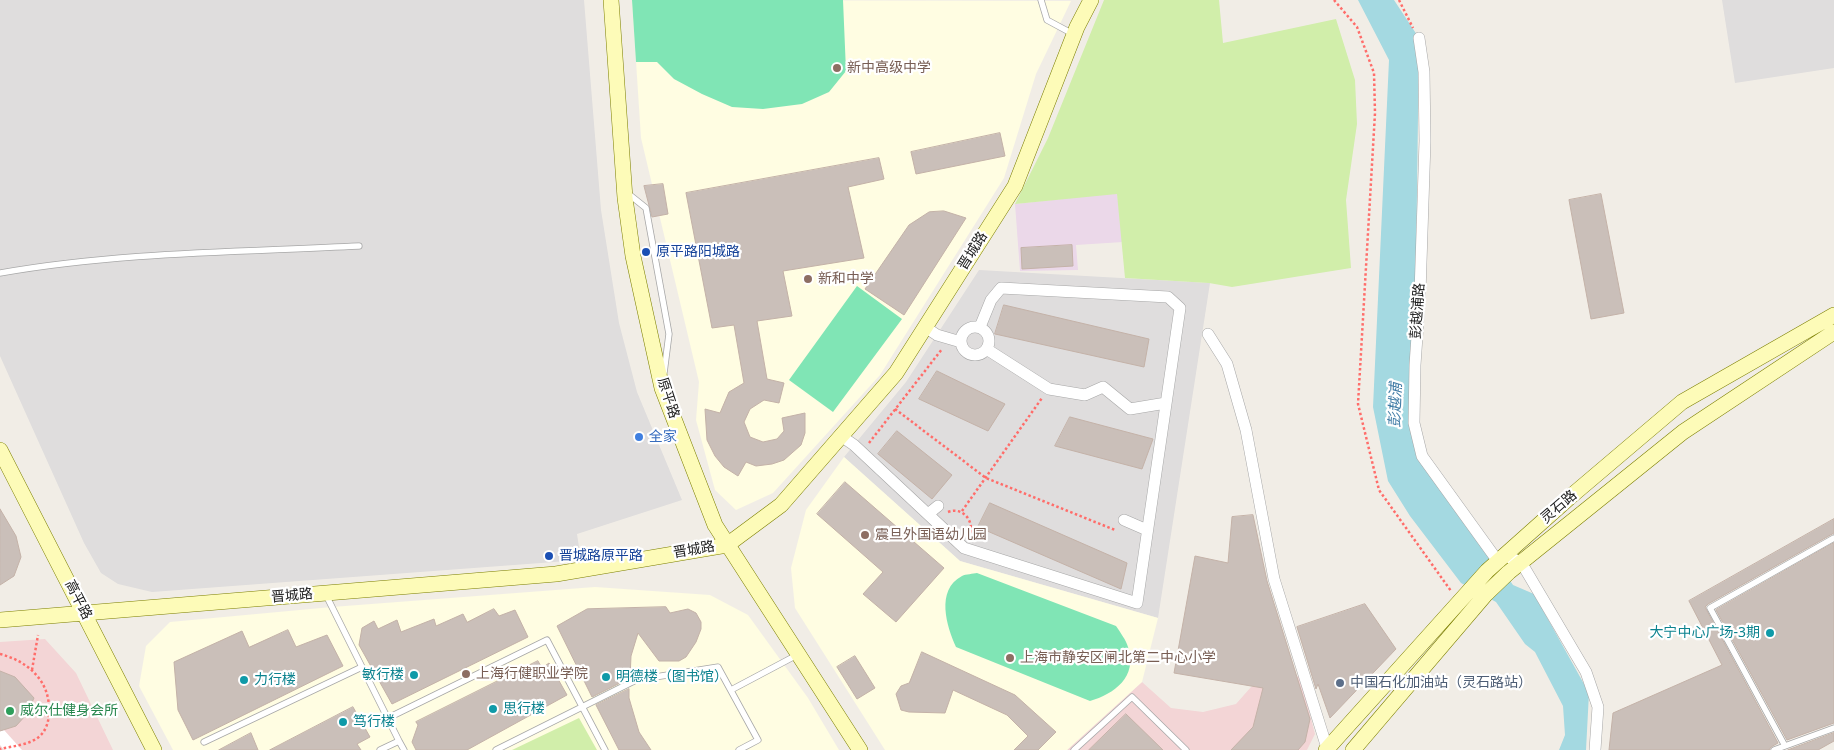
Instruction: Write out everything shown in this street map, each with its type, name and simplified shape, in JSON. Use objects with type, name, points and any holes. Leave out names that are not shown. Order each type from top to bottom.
[{"type":"street","name":"原平路","points":[[611,0],[625,191],[633,256],[662,388],[715,526],[860,750]]},
{"type":"street","name":"晋城路","points":[[0,620],[556,574],[727,545],[781,505],[896,373],[1015,186],[1074,34],[1091,0]]},
{"type":"street","name":"彭越浦路","points":[[1419,38],[1424,72],[1425,141],[1414,423],[1422,456],[1500,558]]},
{"type":"street","points":[[841,436],[862,452],[964,548],[1137,603],[1180,308],[1168,297],[1001,288],[991,300],[980,327]]},
{"type":"street","name":"灵石路","points":[[1327,749],[1500,558],[1682,402],[1834,315]]},
{"type":"street","points":[[925,327],[937,335],[956,340],[973,356],[981,355],[988,350]]},
{"type":"street","points":[[956,340],[970,327],[980,327],[986,333],[988,350]]},
{"type":"street","name":"灵石路","points":[[1353,750],[1475,607],[1509,572],[1683,432],[1834,332]]},
{"type":"street","points":[[1208,334],[1227,364],[1246,430],[1274,579],[1327,749]]},
{"type":"street","points":[[988,350],[1049,389],[1085,395],[1103,387],[1130,410],[1166,403]]},
{"type":"street","name":"高平路","points":[[0,450],[154,750]]},
{"type":"street","points":[[931,517],[938,506]]},
{"type":"street","points":[[1124,520],[1147,530]]},
{"type":"street","points":[[1500,558],[1521,562],[1586,672],[1598,707],[1595,750]]},
{"type":"lane","points":[[1041,0],[1047,20],[1074,34]]},
{"type":"lane","points":[[625,191],[646,208],[670,334],[662,388]]},
{"type":"lane","points":[[0,273],[47,265],[130,258],[359,246]]},
{"type":"lane","points":[[1785,746],[1710,608],[1834,538]]},
{"type":"lane","points":[[325,593],[404,750]]},
{"type":"lane","points":[[388,718],[547,640],[606,750]]},
{"type":"lane","points":[[731,690],[798,654]]},
{"type":"lane","points":[[204,742],[362,667]]},
{"type":"lane","points":[[496,750],[636,680],[718,667],[758,740],[739,750]]},
{"type":"lane","points":[[1074,750],[1132,697],[1186,750]]},
{"type":"lane","points":[[1774,750],[1834,728]]},
{"type":"lane","points":[[380,750],[400,741]]},
{"type":"path","points":[[1334,0],[1357,27],[1374,74],[1375,113],[1358,404],[1379,490],[1459,602]]},
{"type":"path","points":[[1399,0],[1419,38]]},
{"type":"path","points":[[862,452],[895,409],[956,340]]},
{"type":"path","points":[[962,511],[1049,389]]},
{"type":"path","points":[[895,409],[986,478],[1119,532]]},
{"type":"path","points":[[931,517],[954,510],[962,511],[971,522],[972,532],[964,548]]},
{"type":"path","points":[[32,670],[38,635]]},
{"type":"path","points":[[0,654],[17,659],[32,670],[44,685],[49,700],[45,730],[29,742],[0,749]]},
{"type":"shaded area","points":[[0,0],[584,0],[601,210],[619,323],[637,392],[682,500],[577,534],[581,560],[152,592],[118,584],[101,573],[84,543],[0,356]]},
{"type":"shaded area","name":"新和中学","points":[[632,0],[1071,1],[1036,74],[1004,178],[880,375],[773,493],[736,510],[715,490],[696,420],[699,382],[641,138]]},
{"type":"shaded area","points":[[1722,0],[1834,0],[1834,68],[1735,83]]},
{"type":"shaded area","points":[[1117,193],[1123,242],[1076,245],[1078,270],[1020,271],[1015,204]]},
{"type":"shaded area","points":[[979,270],[1210,283],[1158,618],[960,561],[844,457],[906,382]]},
{"type":"shaded area","name":"上海市静安区闸北第二中心小学","points":[[844,457],[960,561],[1158,618],[1142,682],[1067,750],[885,750],[795,608],[791,568],[806,510]]},
{"type":"shaded area","name":"上海行健职业学院","points":[[595,587],[710,595],[748,615],[808,698],[839,750],[173,750],[139,686],[146,646],[170,622],[332,607]]},
{"type":"shaded area","points":[[45,639],[76,673],[113,750],[0,750],[0,642]]},
{"type":"shaded area","points":[[1300,676],[1315,734],[1307,750],[1067,750],[1142,682],[1171,708],[1203,712],[1236,704],[1251,687]]},
{"type":"green space","points":[[632,0],[843,0],[846,71],[829,92],[802,104],[763,109],[732,107],[674,79],[657,62],[636,62]]},
{"type":"green space","points":[[1104,0],[1219,0],[1223,43],[1336,19],[1355,80],[1357,124],[1346,200],[1351,268],[1232,287],[1209,283],[1125,278],[1117,194],[1015,204],[1048,138]]},
{"type":"green space","points":[[857,286],[902,319],[833,412],[789,380]]},
{"type":"green space","points":[[977,573],[1116,626],[1127,644],[1130,658],[1130,667],[1122,683],[1107,694],[1090,701],[956,647],[947,619],[946,599],[948,590],[962,576]]},
{"type":"green space","points":[[579,718],[597,750],[512,750]]},
{"type":"water","name":"彭越浦","points":[[1358,0],[1394,0],[1419,38],[1414,423],[1422,455],[1513,585],[1534,594],[1589,693],[1586,750],[1559,750],[1565,735],[1563,706],[1535,652],[1525,644],[1496,602],[1461,583],[1410,516],[1388,481],[1373,407],[1389,60]]},
{"type":"pier","points":[[4,730],[22,750],[4,750],[0,745],[0,731]]},
{"type":"building","points":[[1000,133],[1005,156],[916,174],[911,152]]},
{"type":"building","points":[[879,158],[884,179],[848,187],[864,258],[783,271],[792,316],[757,321],[767,379],[784,383],[779,403],[764,400],[750,409],[744,422],[750,437],[763,442],[777,439],[784,431],[782,418],[805,413],[805,433],[801,445],[784,460],[756,466],[746,462],[738,476],[724,467],[715,456],[707,440],[705,409],[720,413],[729,392],[744,383],[734,325],[712,328],[686,193]]},
{"type":"building","points":[[663,184],[668,214],[652,217],[644,186]]},
{"type":"building","points":[[1601,194],[1624,313],[1591,319],[1569,200]]},
{"type":"building","points":[[944,211],[966,218],[904,315],[865,289],[909,225],[929,212]]},
{"type":"building","points":[[1072,245],[1073,266],[1022,269],[1021,248]]},
{"type":"building","points":[[1004,305],[1149,339],[1144,367],[995,334]]},
{"type":"building","points":[[937,371],[1005,404],[988,431],[919,399]]},
{"type":"building","points":[[1070,417],[1153,439],[1142,469],[1055,446]]},
{"type":"building","points":[[897,431],[952,475],[932,499],[878,454]]},
{"type":"building","points":[[845,482],[944,568],[896,622],[863,594],[883,572],[817,514]]},
{"type":"building","points":[[990,503],[1127,563],[1121,589],[978,527]]},
{"type":"building","points":[[0,509],[16,536],[21,557],[14,576],[0,585]]},
{"type":"building","points":[[1253,515],[1267,581],[1310,719],[1305,742],[1298,750],[1231,750],[1253,727],[1263,688],[1174,673],[1195,556],[1228,563],[1232,517]]},
{"type":"building","points":[[1834,519],[1834,533],[1705,607],[1778,743],[1769,750],[1609,750],[1613,713],[1722,665],[1689,601]]},
{"type":"building","points":[[1834,543],[1834,723],[1787,740],[1716,610]]},
{"type":"building","name":"中国石化加油站（灵石路站）","points":[[1365,604],[1396,649],[1330,718],[1318,684],[1316,689],[1297,627]]},
{"type":"building","name":"明德楼（图书馆）","points":[[666,607],[670,613],[688,609],[696,613],[701,622],[701,629],[696,642],[686,657],[679,661],[659,661],[638,633],[631,656],[630,678],[592,697],[557,626],[587,609]]},
{"type":"building","name":"敏行楼","points":[[494,609],[499,616],[515,610],[528,637],[392,704],[359,645],[362,628],[374,621],[378,629],[397,620],[401,632],[434,619],[436,626],[463,614],[467,622]]},
{"type":"building","name":"力行楼","points":[[288,630],[296,647],[327,635],[343,666],[193,740],[178,710],[174,662],[242,631],[249,647]]},
{"type":"building","points":[[922,652],[1015,695],[1056,732],[1038,750],[1014,750],[1028,736],[1007,715],[953,690],[945,713],[901,710],[896,694],[901,686],[909,683]]},
{"type":"building","points":[[855,656],[875,688],[857,699],[837,667]]},
{"type":"building","name":"思行楼","points":[[538,661],[542,668],[549,663],[567,695],[467,750],[416,750],[412,742],[418,725],[416,722]]},
{"type":"building","points":[[0,671],[15,677],[34,698],[26,715],[16,726],[0,731]]},
{"type":"building","points":[[629,689],[629,698],[639,732],[651,750],[619,750],[596,705]]},
{"type":"building","name":"笃行楼","points":[[353,707],[370,737],[357,744],[361,750],[270,750]]},
{"type":"building","points":[[1126,714],[1163,750],[1089,750]]},
{"type":"building","points":[[251,733],[258,750],[219,750]]},
{"type":"building","points":[[1834,733],[1834,741],[1818,750],[1788,750]]},
{"type":"place","name":"新中高级中学","points":[[837,68]]},
{"type":"place","name":"原平路阳城路","points":[[646,252]]},
{"type":"place","name":"新和中学","points":[[808,279]]},
{"type":"place","name":"全家","points":[[639,437]]},
{"type":"place","name":"震旦外国语幼儿园","points":[[865,535]]},
{"type":"place","name":"晋城路原平路","points":[[549,556]]},
{"type":"place","name":"大宁中心广场-3期","points":[[1770,633]]},
{"type":"place","name":"上海市静安区闸北第二中心小学","points":[[1010,658]]},
{"type":"place","name":"上海行健职业学院","points":[[466,674]]},
{"type":"place","name":"敏行楼","points":[[414,675]]},
{"type":"place","name":"明德楼（图书馆）","points":[[606,677]]},
{"type":"place","name":"力行楼","points":[[244,680]]},
{"type":"place","name":"中国石化加油站（灵石路站）","points":[[1340,683]]},
{"type":"place","name":"思行楼","points":[[493,709]]},
{"type":"place","name":"威尔仕健身会所","points":[[10,711]]},
{"type":"place","name":"笃行楼","points":[[343,722]]}]
